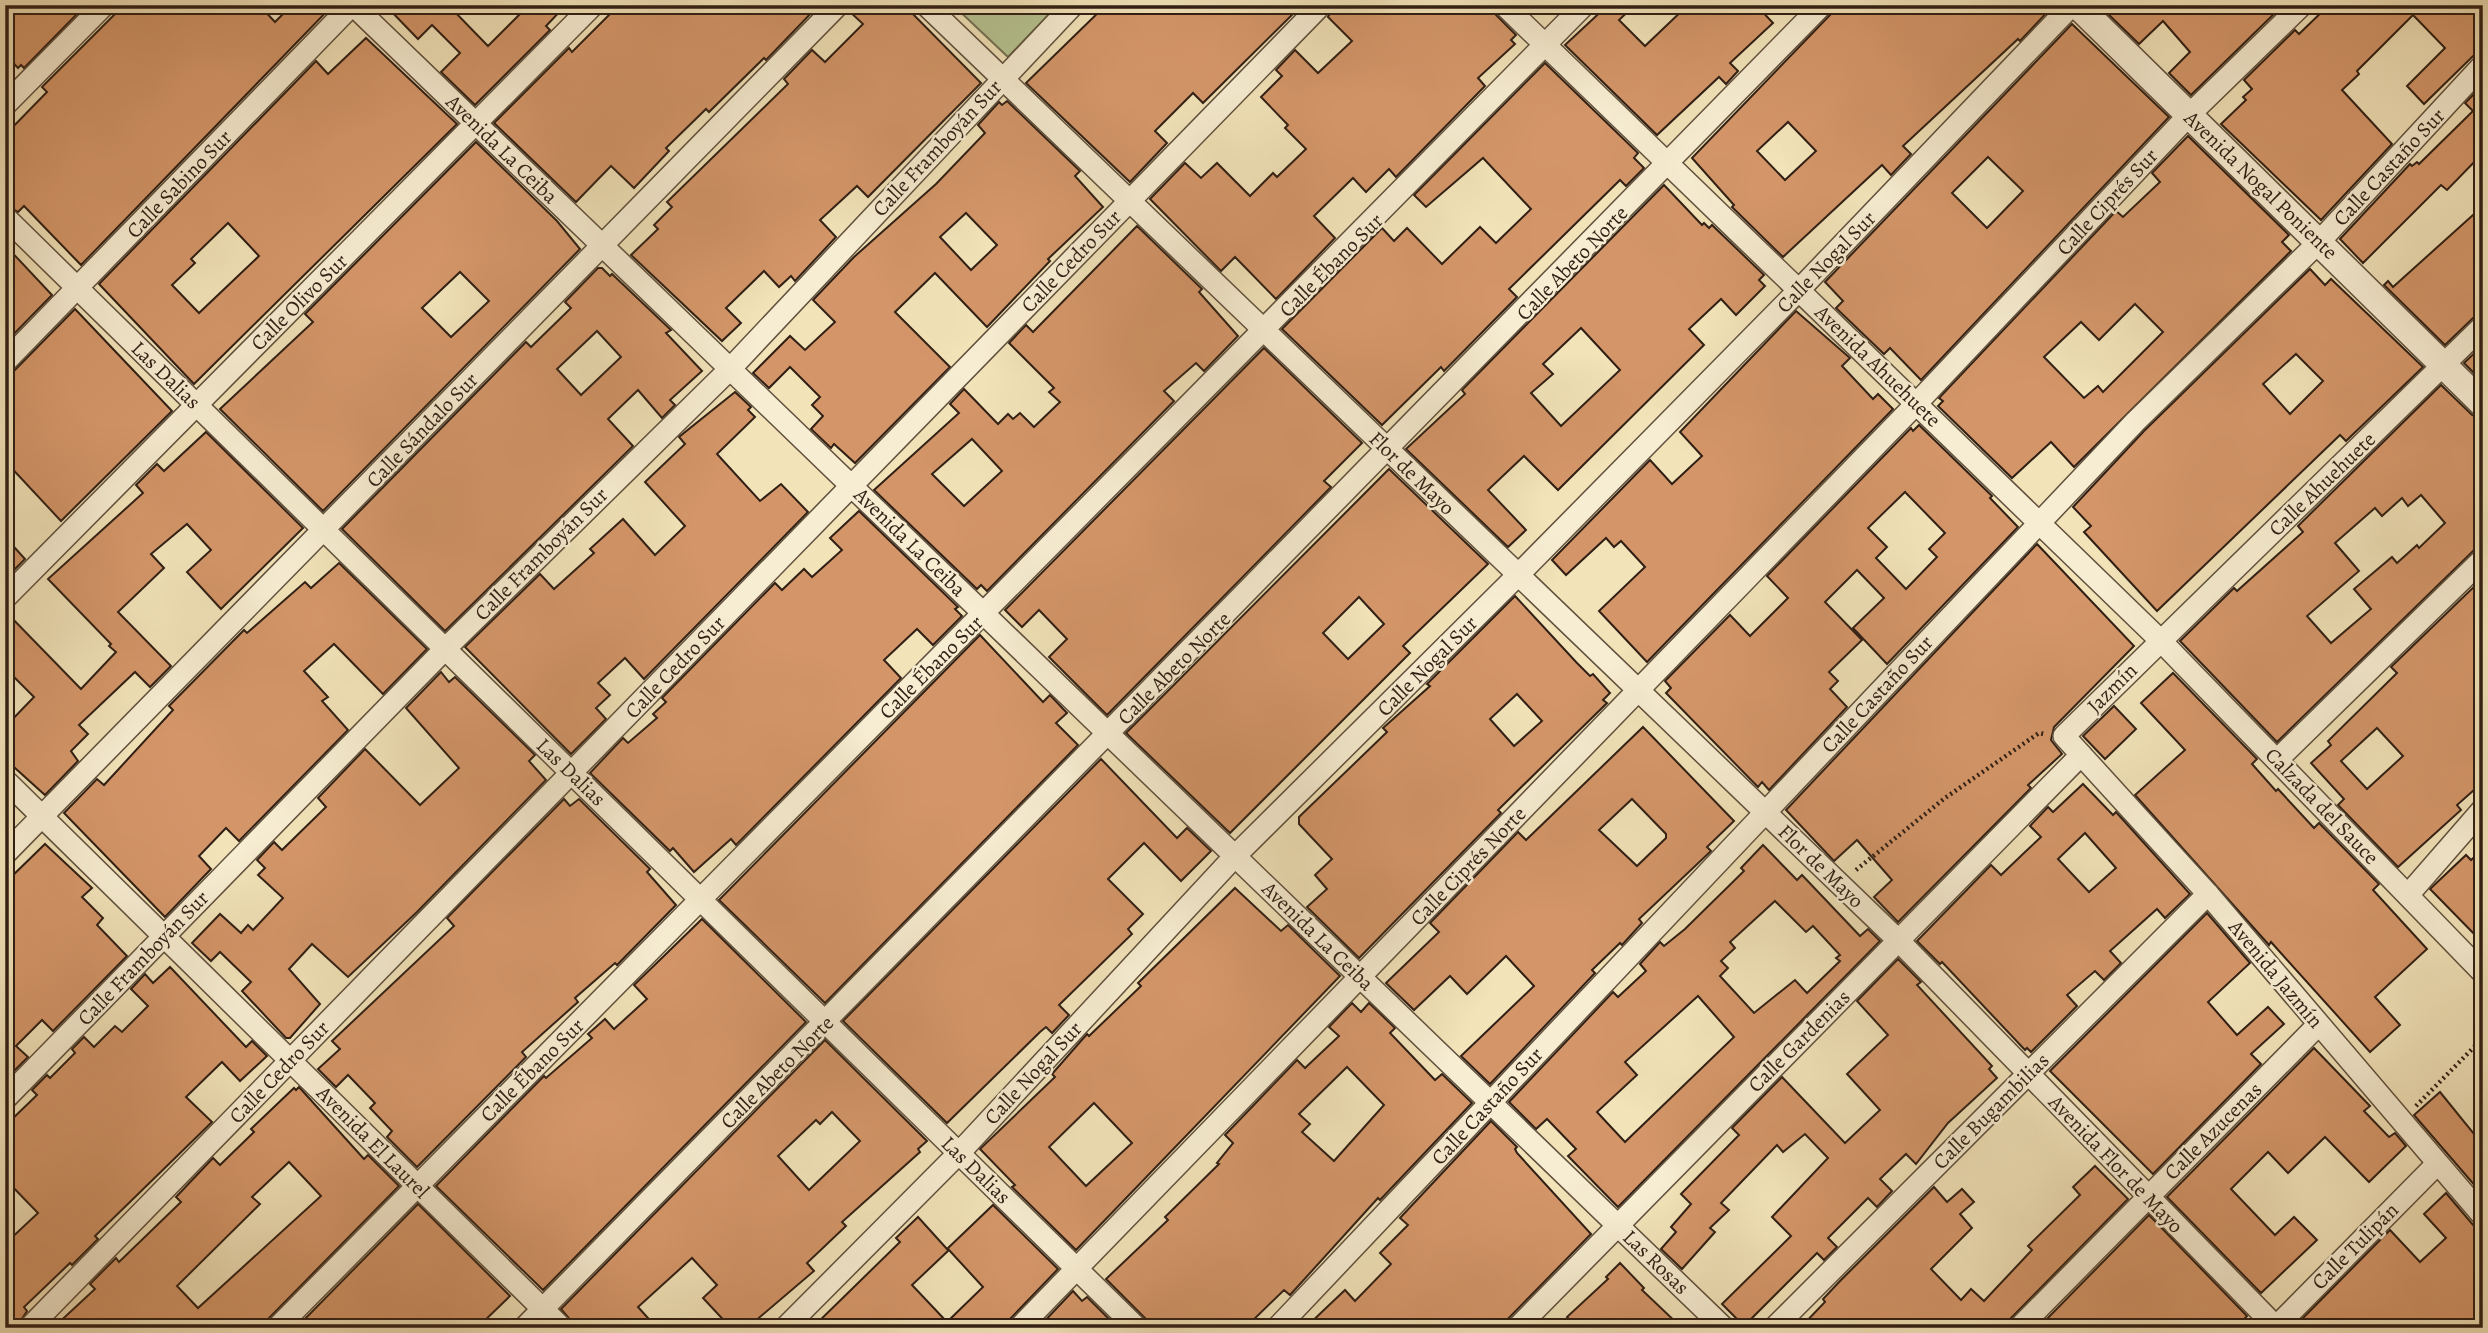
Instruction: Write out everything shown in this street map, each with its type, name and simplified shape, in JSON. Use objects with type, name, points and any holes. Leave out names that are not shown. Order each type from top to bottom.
[{"type":"street","points":[[5,105],[104,5]]},
{"type":"street","name":"Avenida La Ceiba","points":[[353,5],[1618,1225]]},
{"type":"street","name":"Calle Sabino Sur","points":[[5,362],[353,5]]},
{"type":"street","name":"Calle Olivo Sur","points":[[5,598],[593,5]]},
{"type":"street","name":"Calle Sándalo Sur","points":[[5,854],[838,5]]},
{"type":"street","name":"Flor de Mayo","points":[[926,5],[1898,940]]},
{"type":"street","name":"Calle Framboyán Sur","points":[[5,1099],[445,649],[730,369],[1073,5]]},
{"type":"street","name":"Calle Cedro Sur","points":[[29,1328],[1321,5]]},
{"type":"street","name":"Avenida Ahuehuete","points":[[1504,5],[2160,640]]},
{"type":"street","name":"Calle Ébano Sur","points":[[277,1328],[1265,331],[1584,5]]},
{"type":"street","name":"Calle Abeto Norte","points":[[524,1328],[1669,164],[1822,5]]},
{"type":"street","name":"Avenida Nogal Poniente","points":[[2074,5],[2483,404]]},
{"type":"street","name":"Calle Nogal Sur","points":[[785,1328],[959,1153],[1236,856],[1799,290],[2074,5]]},
{"type":"street","name":"Calle Ciprés Sur","points":[[1916,404],[2189,115],[2302,5]]},
{"type":"street","name":"Calle Castaño Sur","points":[[1277,1328],[2135,422],[2319,242],[2483,65]]},
{"type":"street","name":"Las Dalias","points":[[5,217],[1137,1328]]},
{"type":"street","name":"Calle Ahuehuete","points":[[2160,640],[2483,326]]},
{"type":"street","name":"Calle Ciprés Norte","points":[[1019,1328],[1916,404]]},
{"type":"street","points":[[2277,760],[2483,559]]},
{"type":"street","name":"Jazmín","points":[[2064,736],[2160,640]]},
{"type":"street","name":"Calzada del Sauce","points":[[2160,640],[2483,973]]},
{"type":"street","name":"Avenida Jazmín","points":[[2064,736],[2208,894],[2436,1165],[2483,1216]]},
{"type":"street","name":"Calle Gardenias","points":[[1517,1328],[2081,755]]},
{"type":"street","name":"Avenida El Laurel","points":[[5,780],[562,1328]]},
{"type":"street","points":[[2408,895],[2483,808]]},
{"type":"street","name":"Calle Bugambilias","points":[[1774,1328],[2208,894]]},
{"type":"street","name":"Avenida Flor de Mayo","points":[[1898,940],[2275,1327]]},
{"type":"street","name":"Calle Azucenas","points":[[2019,1328],[2318,1025]]},
{"type":"street","name":"Calle Tulipán","points":[[2275,1327],[2436,1165]]},
{"type":"street","name":"Las Rosas","points":[[1618,1225],[1724,1328]]},
{"type":"path","points":[[1839,884],[1945,798],[2039,733],[2064,736]]},
{"type":"path","points":[[2400,1121],[2483,1038]]},
{"type":"green space","points":[[953,5],[1058,5],[1008,57]]},
{"type":"building","points":[[5,5],[71,5],[78,13],[24,68],[21,65],[18,68],[5,54]]},
{"type":"building","points":[[124,5],[259,5],[275,22],[292,5],[333,5],[81,265],[24,206],[18,212],[5,204],[5,135],[47,92],[42,87]]},
{"type":"building","points":[[385,5],[452,5],[450,7],[488,46],[529,5],[566,5],[546,26],[550,30],[475,105],[441,72],[460,53],[432,25],[418,39]]},
{"type":"building","points":[[606,5],[819,5],[766,60],[764,58],[709,112],[706,109],[666,148],[669,151],[634,188],[611,166],[576,202],[494,123],[569,48],[572,52],[609,15],[605,11]]},
{"type":"building","points":[[851,5],[904,5],[981,83],[868,197],[857,186],[820,220],[836,237],[795,281],[791,276],[779,287],[764,271],[726,308],[741,323],[722,341],[631,255],[658,229],[654,225],[672,207],[667,202],[788,84],[784,79],[812,50],[825,62],[863,24],[849,11]]},
{"type":"building","points":[[1106,5],[1302,5],[1203,103],[1193,93],[1155,131],[1167,143],[1130,182],[1026,83]]},
{"type":"building","points":[[1334,5],[1491,5],[1495,14],[1516,35],[1511,40],[1515,44],[1478,78],[1485,86],[1396,177],[1389,169],[1366,192],[1353,178],[1314,216],[1335,238],[1276,299],[1235,257],[1221,271],[1150,199],[1185,163],[1201,178],[1217,163],[1250,196],[1273,173],[1277,177],[1306,149],[1285,128],[1288,125],[1261,97],[1282,76],[1276,70],[1295,50],[1318,73],[1352,41],[1328,17]]},
{"type":"building","points":[[1608,5],[1635,5],[1619,20],[1645,46],[1688,5],[1756,5],[1773,23],[1730,63],[1738,71],[1726,84],[1719,77],[1657,135],[1565,45]]},
{"type":"building","points":[[1835,5],[2053,6],[2020,41],[2018,39],[1903,146],[1911,154],[1891,175],[1882,165],[1783,257],[1732,207],[1734,205],[1692,158],[1831,14]],"holes":[[[1788,122],[1816,151],[1785,180],[1757,151]]]},
{"type":"building","points":[[2113,5],[2273,5],[2278,10],[2191,95],[2169,73],[2190,52],[2163,21],[2139,44],[2106,12]]},
{"type":"building","points":[[2329,5],[2483,5],[2483,52],[2473,56],[2424,104],[2407,86],[2445,48],[2413,15],[2357,71],[2359,74],[2342,90],[2392,144],[2321,220],[2221,124],[2246,100],[2243,97],[2252,89],[2244,80],[2295,30],[2299,34]]},
{"type":"building","points":[[2072,24],[2169,117],[1921,380],[1890,348],[1884,354],[1836,308],[1843,301],[1825,282]],"holes":[[[1988,157],[2023,191],[1987,228],[1952,193]]]},
{"type":"building","points":[[366,38],[457,124],[194,384],[99,284],[316,61],[328,74]],"holes":[[[228,223],[259,256],[199,313],[172,285],[195,263],[191,259]]]},
{"type":"building","points":[[1545,63],[1638,153],[1634,158],[1644,168],[1626,186],[1620,180],[1509,289],[1517,297],[1444,371],[1441,367],[1382,425],[1282,329],[1382,228],[1394,241],[1407,228],[1442,264],[1480,227],[1496,243],[1531,209],[1483,158],[1426,207],[1414,195]]},
{"type":"building","points":[[2483,85],[2483,153],[2447,190],[2441,185],[2363,263],[2340,239],[2410,164],[2419,164],[2473,111],[2465,103]]},
{"type":"building","points":[[1007,101],[1080,171],[1075,176],[1103,207],[1048,259],[1050,261],[987,327],[935,273],[895,312],[950,367],[855,463],[834,444],[831,448],[811,429],[823,416],[812,405],[820,397],[790,367],[769,388],[753,373],[790,336],[805,350],[835,322],[813,300],[854,257],[936,184],[985,133],[978,125],[999,102],[1002,105]],"holes":[[[966,213],[997,245],[971,270],[940,237]]]},
{"type":"building","points":[[2188,136],[2289,235],[2282,242],[2291,251],[2074,467],[2051,442],[2012,478],[1938,406],[1943,401],[1939,398],[2116,211],[2123,217],[2160,182],[2152,173]],"holes":[[[2135,304],[2163,332],[2103,392],[2098,386],[2084,398],[2044,357],[2081,322],[2099,340]]]},
{"type":"building","points":[[476,142],[557,221],[580,249],[323,511],[220,409],[313,322],[305,314]],"holes":[[[460,272],[489,301],[451,337],[422,308]]]},
{"type":"building","points":[[1664,185],[1702,225],[1704,223],[1709,228],[1712,225],[1764,275],[1759,280],[1765,286],[1736,315],[1721,299],[1689,329],[1704,345],[1558,490],[1524,456],[1488,490],[1526,530],[1508,547],[1406,449],[1465,394],[1462,390]],"holes":[[[1581,328],[1620,370],[1561,426],[1531,393],[1553,374],[1543,364]]]},
{"type":"building","points":[[2483,206],[2483,313],[2474,317],[2445,345],[2384,285],[2388,281],[2393,287]]},
{"type":"building","points":[[1137,226],[1202,289],[1199,292],[1238,336],[1204,371],[1196,363],[1164,391],[1174,401],[987,591],[981,585],[977,589],[874,490],[959,413],[950,404],[964,389],[998,424],[1008,414],[1013,419],[1020,413],[1034,427],[1060,402],[1049,392],[1054,388],[1009,343],[1026,325],[1033,332]],"holes":[[[972,439],[1002,471],[964,506],[932,474]]]},
{"type":"building","points":[[5,245],[52,295],[5,343]]},
{"type":"building","points":[[598,268],[602,268],[610,276],[612,274],[671,330],[666,333],[702,371],[670,400],[675,405],[662,418],[638,390],[608,419],[633,446],[445,631],[342,529],[526,342],[531,347],[571,308],[565,302]],"holes":[[[597,331],[621,357],[581,395],[557,369]]]},
{"type":"building","points":[[2310,269],[2325,285],[2331,279],[2423,367],[2346,441],[2340,435],[2157,611],[2084,532],[2091,526],[2073,507],[2144,431]],"holes":[[[2296,354],[2323,381],[2290,414],[2263,384]]]},
{"type":"building","points":[[75,309],[172,411],[61,521],[5,461],[5,375],[14,371]]},
{"type":"building","points":[[1796,311],[1850,358],[1842,366],[1873,399],[1878,394],[1893,409],[1647,662],[1599,611],[1645,567],[1621,541],[1614,547],[1606,538],[1566,575],[1552,560],[1650,460],[1672,484],[1702,456],[1680,432]]},
{"type":"building","points":[[2483,345],[2483,382],[2464,363]]},
{"type":"building","points":[[1264,348],[1362,443],[1324,481],[1331,487],[1107,715],[1049,657],[1067,639],[1039,610],[1022,627],[1005,610]]},
{"type":"building","points":[[2441,385],[2472,415],[2483,419],[2483,546],[2474,550],[2277,742],[2180,641],[2234,588],[2237,591],[2303,532],[2298,526]],"holes":[[[2421,495],[2445,523],[2419,548],[2417,545],[2397,563],[2392,557],[2354,589],[2371,609],[2331,643],[2307,616],[2359,571],[2335,543],[2375,508],[2382,516],[2402,498],[2408,506]]]},
{"type":"building","points":[[735,392],[751,407],[748,410],[755,417],[717,454],[760,501],[781,484],[808,512],[644,679],[625,658],[598,683],[610,695],[596,708],[606,719],[571,754],[465,647],[540,574],[554,589],[594,553],[590,549],[623,519],[655,555],[685,526],[645,482],[685,444],[679,437]]},
{"type":"building","points":[[1919,425],[1992,496],[1990,498],[2018,527],[1887,664],[1853,628],[1884,598],[1857,570],[1825,602],[1862,640],[1829,672],[1838,681],[1830,689],[1847,707],[1769,790],[1762,782],[1758,787],[1666,693],[1671,688],[1665,681],[1730,615],[1750,636],[1788,598],[1767,576],[1911,428],[1913,431]],"holes":[[[1905,492],[1945,533],[1929,549],[1937,557],[1906,589],[1876,558],[1887,547],[1868,528]]]},
{"type":"building","points":[[206,432],[303,528],[221,609],[187,572],[211,550],[187,524],[151,554],[164,568],[118,612],[171,666],[150,687],[135,672],[79,725],[88,734],[71,751],[78,761],[45,795],[5,759],[5,727],[34,697],[5,668],[5,611],[81,689],[116,652],[48,579],[143,493],[136,485],[157,464],[164,471]]},
{"type":"building","points":[[1389,469],[1488,564],[1403,646],[1410,653],[1230,833],[1126,733]],"holes":[[[1359,597],[1384,624],[1348,659],[1323,633]]]},
{"type":"building","points":[[859,511],[958,607],[955,609],[962,616],[933,645],[917,629],[884,660],[901,678],[736,845],[731,839],[694,872],[673,848],[670,851],[590,773],[623,738],[628,743],[657,718],[653,714],[666,702],[662,698],[775,583],[782,590],[804,569],[812,577],[842,550],[830,538]]},
{"type":"building","points":[[5,537],[25,559],[5,579]]},
{"type":"building","points":[[2037,544],[2134,646],[2054,727],[2051,740],[2062,754],[2028,785],[2031,788],[1898,922],[1874,897],[1892,880],[1857,840],[1834,861],[1786,810]]},
{"type":"building","points":[[339,563],[427,649],[383,694],[334,644],[304,671],[328,697],[322,701],[348,730],[239,841],[226,828],[199,856],[211,869],[165,917],[64,813],[97,779],[104,785],[173,710],[169,706],[244,630],[247,633],[305,582],[311,588]]},
{"type":"building","points":[[2483,578],[2483,782],[2457,805],[2461,810],[2398,867],[2338,805],[2344,799],[2311,763],[2331,745],[2328,741],[2397,673],[2391,667]],"holes":[[[2377,728],[2403,756],[2367,789],[2341,761]]]},
{"type":"building","points":[[1515,596],[1577,663],[1590,676],[1593,674],[1610,693],[1603,700],[1607,703],[1498,810],[1501,813],[1359,958],[1307,907],[1327,889],[1315,875],[1332,859],[1299,824],[1299,817],[1387,732],[1383,728],[1430,686],[1427,684]],"holes":[[[1517,694],[1542,721],[1514,746],[1490,719]]]},
{"type":"building","points":[[980,635],[1043,702],[1050,695],[1067,713],[1056,723],[1078,745],[825,1003],[719,900]]},
{"type":"building","points":[[441,672],[449,682],[455,677],[535,755],[529,761],[546,780],[417,912],[348,977],[312,944],[289,969],[320,1004],[290,1038],[286,1038],[242,991],[251,982],[220,952],[211,961],[192,943],[220,914],[241,933],[248,925],[253,930],[283,898],[258,875],[265,868],[257,860],[274,842],[282,850],[326,807],[318,798],[365,749],[420,805],[459,768],[406,708]]},
{"type":"building","points":[[2173,673],[2257,759],[2252,764],[2276,791],[2278,789],[2314,828],[2319,823],[2379,884],[2373,890],[2427,949],[2375,997],[2400,1025],[2370,1052],[2271,942],[2269,945],[2135,795],[2185,750],[2141,703]]},
{"type":"building","points":[[2114,706],[2136,729],[2105,759],[2083,736]]},
{"type":"building","points":[[1643,727],[1734,821],[1707,847],[1711,851],[1639,919],[1642,923],[1622,945],[1620,943],[1592,970],[1595,973],[1490,1084],[1461,1056],[1534,986],[1506,956],[1467,994],[1450,976],[1414,1010],[1386,983],[1439,932],[1430,923],[1518,832],[1526,840]],"holes":[[[1632,799],[1666,834],[1666,838],[1637,866],[1599,830]]]},
{"type":"building","points":[[1101,759],[1177,838],[1187,828],[1211,851],[1181,881],[1144,843],[1108,879],[1143,914],[1128,929],[1132,934],[1059,1005],[1069,1015],[1052,1033],[1046,1027],[1040,1032],[947,1123],[843,1021]]},
{"type":"building","points":[[2083,784],[2113,815],[2116,812],[2190,894],[2165,918],[2157,909],[2110,951],[2121,963],[2104,980],[2095,971],[2067,995],[2077,1006],[2031,1052],[2027,1048],[2025,1050],[1942,962],[1940,964],[1917,941],[1991,865],[2001,875],[2041,837],[2030,826],[2048,807],[2053,812]],"holes":[[[2085,833],[2116,868],[2089,892],[2058,859]]]},
{"type":"building","points":[[564,799],[570,806],[579,799],[650,869],[647,872],[676,905],[617,965],[615,963],[575,998],[578,1002],[522,1052],[526,1057],[417,1167],[387,1137],[392,1131],[370,1108],[375,1103],[348,1075],[336,1087],[318,1069],[340,1049],[332,1041],[454,926],[447,918]]},
{"type":"building","points":[[45,844],[92,888],[82,897],[103,918],[97,925],[127,956],[53,1031],[42,1020],[16,1046],[28,1057],[13,1072],[5,1064],[5,883]]},
{"type":"building","points":[[1763,845],[1797,880],[1802,875],[1860,936],[1868,929],[1880,941],[1618,1207],[1568,1156],[1576,1149],[1547,1119],[1536,1129],[1509,1102],[1613,992],[1618,997],[1646,971],[1640,964],[1660,942],[1664,946],[1685,929],[1744,871],[1741,868]],"holes":[[[1775,901],[1806,932],[1813,926],[1840,955],[1836,958],[1840,961],[1807,993],[1795,980],[1754,1013],[1720,976],[1728,968],[1721,961],[1735,948],[1730,942]],[[1698,996],[1734,1037],[1625,1142],[1597,1112],[1637,1075],[1625,1062]]]},
{"type":"building","points":[[2483,849],[2483,943],[2430,889],[2466,855],[2471,860]]},
{"type":"building","points":[[1235,888],[1281,931],[1288,925],[1340,976],[1076,1250],[1012,1187],[1015,1185],[980,1149],[1055,1077],[1052,1074],[1087,1034],[1089,1036],[1141,986],[1138,983]],"holes":[[[1094,1103],[1132,1143],[1086,1186],[1049,1147]]]},
{"type":"building","points":[[2207,913],[2250,963],[2208,1002],[2237,1035],[2268,1007],[2284,1024],[2251,1054],[2261,1064],[2153,1174],[2050,1071]]},
{"type":"building","points":[[702,919],[806,1022],[543,1290],[436,1186],[544,1076],[546,1078],[592,1038],[588,1034],[605,1019],[614,1029],[647,999],[634,985]]},
{"type":"building","points":[[1898,959],[1921,982],[1917,985],[1992,1066],[1989,1069],[1997,1078],[1948,1123],[1916,1164],[1906,1154],[1880,1179],[1892,1191],[1877,1207],[1868,1198],[1828,1238],[1837,1247],[1824,1260],[1817,1253],[1744,1326],[1722,1304],[1791,1236],[1772,1217],[1828,1158],[1805,1134],[1783,1152],[1777,1145],[1721,1203],[1729,1210],[1710,1228],[1715,1232],[1682,1269],[1661,1249],[1676,1232],[1671,1227],[1691,1204],[1681,1194],[1739,1135],[1732,1128],[1782,1077],[1845,1143],[1880,1110],[1847,1074],[1888,1035],[1857,1001]]},
{"type":"building","points":[[170,967],[246,1047],[252,1041],[267,1056],[240,1081],[222,1062],[186,1097],[212,1122],[95,1236],[98,1239],[72,1265],[70,1263],[24,1307],[27,1311],[16,1328],[5,1328],[5,1244],[38,1213],[5,1179],[5,1126],[37,1095],[32,1090],[47,1075],[50,1078],[75,1053],[72,1049],[84,1037],[94,1047],[115,1026],[122,1032],[148,1006],[131,989],[145,974],[153,983]]},
{"type":"building","points":[[1352,1003],[1361,1012],[1369,1003],[1395,1028],[1390,1033],[1435,1080],[1442,1074],[1472,1103],[1380,1200],[1378,1198],[1290,1295],[1284,1290],[1245,1328],[1150,1328],[1146,1319],[1106,1279],[1168,1220],[1165,1217],[1219,1164],[1217,1163],[1233,1143],[1225,1135],[1297,1060],[1305,1068],[1339,1036],[1329,1027]],"holes":[[[1347,1067],[1384,1105],[1334,1161],[1302,1132],[1310,1124],[1299,1114]]]},
{"type":"building","points":[[825,1040],[927,1141],[918,1149],[920,1152],[842,1222],[846,1226],[807,1263],[814,1271],[747,1328],[731,1328],[703,1298],[717,1285],[692,1258],[638,1307],[657,1328],[577,1328],[561,1309]],"holes":[[[832,1112],[860,1141],[809,1190],[778,1156],[816,1120],[820,1124]]]},
{"type":"building","points":[[2314,1048],[2370,1106],[2364,1111],[2389,1137],[2395,1133],[2406,1146],[2369,1182],[2325,1137],[2288,1173],[2268,1152],[2231,1189],[2275,1235],[2294,1217],[2317,1240],[2261,1293],[2167,1197]]},
{"type":"building","points":[[299,1087],[364,1159],[368,1155],[399,1186],[268,1319],[264,1328],[53,1328],[95,1289],[90,1284],[116,1258],[119,1262],[181,1202],[176,1197],[213,1158],[220,1165],[254,1132],[251,1129],[294,1088],[296,1090]],"holes":[[[289,1162],[321,1196],[198,1308],[177,1286],[260,1204],[252,1197]]]},
{"type":"building","points":[[2440,1092],[2483,1145],[2483,1195],[2414,1115]]},
{"type":"building","points":[[1491,1121],[1517,1147],[1517,1153],[1591,1234],[1499,1328],[1305,1328],[1345,1290],[1355,1301],[1391,1264],[1380,1253],[1408,1225],[1400,1218]]},
{"type":"building","points":[[2095,1166],[2128,1199],[2010,1319],[2006,1328],[1800,1328],[1825,1302],[1823,1299],[1841,1280],[1934,1187],[1947,1202],[1962,1189],[1974,1202],[1960,1214],[1972,1228],[1931,1269],[1961,1300],[1971,1289],[1984,1301],[2032,1250],[2028,1246],[2080,1195],[2073,1187]]},
{"type":"building","points":[[2446,1193],[2473,1225],[2483,1229],[2483,1323],[2477,1328],[2311,1328],[2302,1319],[2390,1230],[2420,1262],[2446,1238],[2424,1214]]},
{"type":"building","points":[[418,1204],[510,1296],[477,1328],[296,1328]]},
{"type":"building","points":[[993,1205],[1058,1269],[1010,1319],[1006,1328],[812,1328],[900,1242],[896,1238],[918,1217],[947,1249]],"holes":[[[949,1250],[983,1287],[947,1322],[912,1285]]]},
{"type":"building","points":[[2149,1215],[2247,1316],[2236,1328],[2038,1328]]},
{"type":"building","points":[[1620,1263],[1644,1288],[1642,1290],[1682,1328],[1577,1328],[1567,1317],[1608,1279],[1606,1277]]},
{"type":"building","points":[[1073,1291],[1082,1301],[1087,1297],[1118,1328],[1038,1328]]}]
